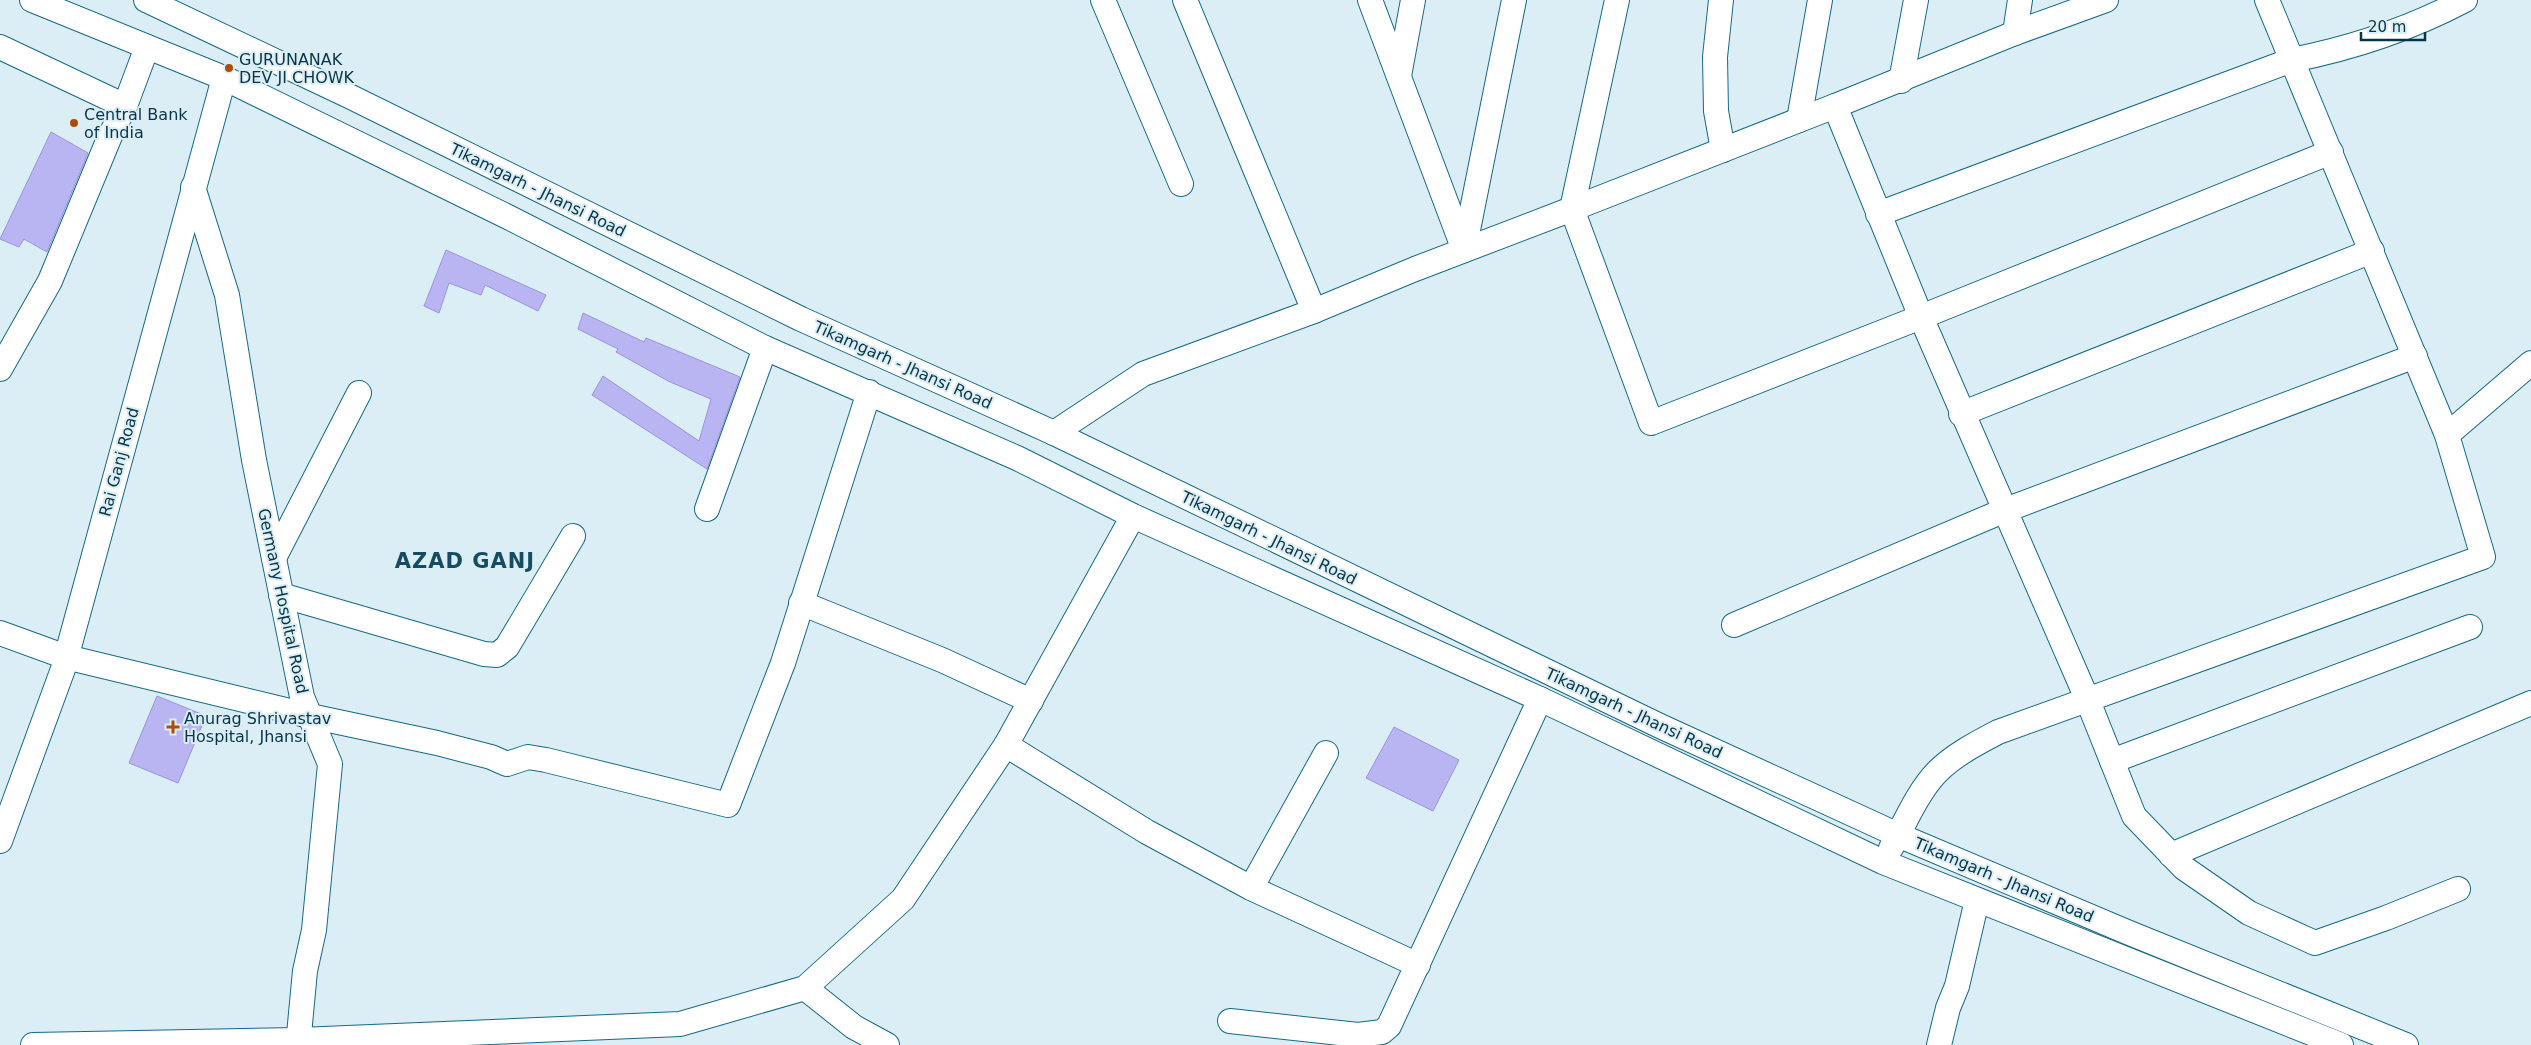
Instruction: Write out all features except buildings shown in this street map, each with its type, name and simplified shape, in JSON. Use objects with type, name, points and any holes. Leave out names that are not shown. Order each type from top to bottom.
[{"type":"street","points":[[32,0],[224,78],[508,217],[765,348],[1017,458],[1133,516],[1540,699],[1883,862],[2342,1045]]},
{"type":"street","name":"Tikamgarh - Jhansi Road","points":[[146,0],[349,96],[801,319],[1054,433],[1660,726],[1898,835],[2127,932],[2406,1045]]},
{"type":"street","points":[[1103,0],[1181,184]]},
{"type":"street","points":[[1185,0],[1314,311]]},
{"type":"street","points":[[1370,0],[1464,250]]},
{"type":"street","points":[[1399,76],[1413,0]]},
{"type":"street","points":[[1464,250],[1514,0]]},
{"type":"street","points":[[1617,0],[1572,209],[1651,424],[2331,152]]},
{"type":"street","points":[[1721,0],[1715,57],[1716,112],[1723,150]]},
{"type":"street","points":[[1800,120],[1820,0]]},
{"type":"street","points":[[1901,81],[1916,0]]},
{"type":"street","points":[[2015,33],[2020,0]]},
{"type":"street","points":[[1054,433],[1143,374],[1314,311],[1464,250],[1901,81],[2015,33],[2106,0]]},
{"type":"street","points":[[1883,862],[1919,796],[1937,772],[1968,748],[1998,732],[2483,557],[2447,436],[2267,0]]},
{"type":"street","points":[[1878,214],[2292,60],[2341,50],[2392,34],[2435,16],[2465,0]]},
{"type":"street","points":[[0,47],[125,106]]},
{"type":"street","points":[[0,369],[50,281],[110,136],[125,106],[147,47]]},
{"type":"street","name":"Rai Ganj Road","points":[[0,842],[66,658],[224,78]]},
{"type":"street","points":[[1835,106],[1921,317],[2003,511],[2088,701],[2134,816],[2184,868],[2249,913],[2315,943],[2386,918],[2458,889]]},
{"type":"street","name":"Germany Hospital Road","points":[[193,187],[227,295],[254,460],[302,697],[330,764],[314,930],[305,971],[298,1042]]},
{"type":"street","points":[[1962,414],[2372,251]]},
{"type":"street","points":[[707,509],[765,348]]},
{"type":"street","points":[[1734,625],[2003,511],[2415,356]]},
{"type":"street","points":[[2447,436],[2531,363]]},
{"type":"street","points":[[0,634],[66,658],[310,716],[437,743],[491,757],[508,764],[528,757],[546,760],[728,805],[782,663],[869,392]]},
{"type":"street","points":[[274,558],[359,393]]},
{"type":"street","points":[[33,1045],[298,1042],[680,1024],[805,988],[903,899],[1006,745],[1133,516]]},
{"type":"street","points":[[1230,560],[1248,528]]},
{"type":"street","points":[[281,595],[484,654],[497,655],[507,647],[573,536]]},
{"type":"street","points":[[801,603],[942,660],[1031,701]]},
{"type":"street","points":[[2112,761],[2470,627]]},
{"type":"street","points":[[1230,1021],[1358,1035],[1382,1032],[1389,1026],[1540,699]]},
{"type":"street","points":[[2171,855],[2531,703]]},
{"type":"street","points":[[1006,745],[1147,832],[1251,888],[1418,965]]},
{"type":"street","points":[[1251,888],[1326,753]]},
{"type":"street","points":[[1939,1045],[1948,1008],[1957,986],[1977,900]]},
{"type":"street","points":[[805,988],[852,1035],[887,1045]]},
{"type":"place","name":"GURUNANAK DEV JI CHOWK","points":[[229,68]]},
{"type":"place","name":"Central Bank of India","points":[[74,123]]},
{"type":"place","name":"Anurag Shrivastav Hospital, Jhansi","points":[[173,727]]},
{"type":"district","name":"AZAD GANJ","points":[[465,561]]}]
